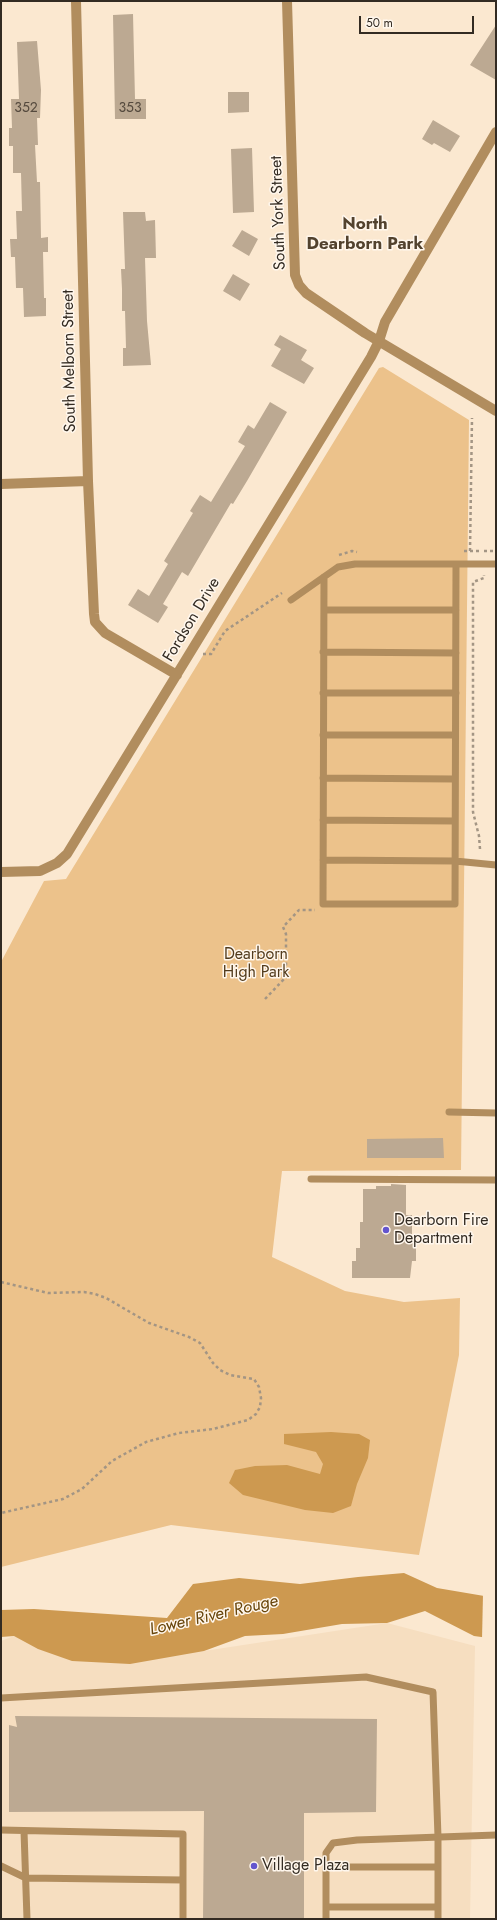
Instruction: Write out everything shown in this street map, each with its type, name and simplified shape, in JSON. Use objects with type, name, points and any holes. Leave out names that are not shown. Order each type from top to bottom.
[{"type":"street","name":"South Melborn Street","points":[[76,1],[88,481],[93,606],[95,622],[105,633],[177,675]]},
{"type":"street","name":"South York Street","points":[[287,1],[295,275],[299,284],[306,293],[379,341],[496,412]]},
{"type":"street","name":"Fordson Drive","points":[[1,872],[40,871],[57,863],[66,854],[371,357],[379,341],[385,322],[496,132]]},
{"type":"street","points":[[1,484],[88,481]]},
{"type":"lane","points":[[290,600],[338,566],[355,564],[496,564]]},
{"type":"lane","points":[[324,576],[323,904],[455,904],[456,564]]},
{"type":"lane","points":[[324,610],[456,610]]},
{"type":"lane","points":[[323,652],[456,653]]},
{"type":"lane","points":[[323,693],[456,693]]},
{"type":"lane","points":[[323,735],[455,735]]},
{"type":"lane","points":[[323,778],[455,779]]},
{"type":"lane","points":[[323,820],[455,821]]},
{"type":"lane","points":[[323,860],[455,861],[496,865]]},
{"type":"lane","points":[[449,1112],[496,1113]]},
{"type":"lane","points":[[311,1179],[496,1180]]},
{"type":"lane","points":[[1,1698],[366,1677],[434,1692],[438,1837],[438,1919]]},
{"type":"lane","points":[[1,1830],[184,1834],[183,1919]]},
{"type":"lane","points":[[24,1831],[27,1919]]},
{"type":"lane","points":[[326,1919],[326,1853],[332,1843],[357,1840],[496,1835]]},
{"type":"lane","points":[[1,1866],[26,1878],[183,1880]]},
{"type":"lane","points":[[326,1867],[438,1868]]},
{"type":"lane","points":[[326,1907],[438,1907]]},
{"type":"path","points":[[470,551],[472,418]]},
{"type":"path","points":[[480,849],[473,812],[473,582],[484,578],[484,551]]},
{"type":"path","points":[[265,999],[286,977],[286,934],[282,927],[299,910],[316,910],[323,904]]},
{"type":"path","points":[[1,1282],[48,1293],[84,1292],[106,1298],[149,1323],[183,1334],[200,1343],[213,1363],[220,1370],[230,1375],[254,1379],[259,1388],[261,1398],[260,1407],[256,1414],[248,1420],[213,1429],[179,1432],[146,1442],[112,1462],[82,1489],[63,1499],[1,1513]]},
{"type":"shaded area","points":[[387,1623],[475,1646],[470,1919],[1,1919],[1,1641],[14,1636],[204,1651]]},
{"type":"green space","name":"Dearborn High Park","points":[[383,367],[469,420],[461,1170],[282,1171],[272,1257],[345,1291],[404,1302],[460,1298],[459,1355],[419,1555],[171,1525],[1,1567],[1,962],[44,881],[66,879],[379,368]]},
{"type":"water","points":[[331,1432],[359,1434],[370,1440],[368,1458],[357,1484],[351,1506],[333,1513],[305,1510],[243,1495],[229,1483],[235,1470],[255,1466],[287,1465],[320,1474],[323,1464],[316,1452],[284,1444],[284,1434]]},
{"type":"water","name":"Lower River Rouge","points":[[404,1573],[437,1588],[496,1598],[496,1639],[474,1636],[425,1611],[387,1623],[342,1624],[283,1634],[245,1636],[204,1651],[130,1664],[72,1661],[38,1649],[14,1636],[1,1637],[1,1610],[34,1609],[167,1618],[193,1584],[239,1578],[300,1584]]},
{"type":"pier","points":[[483,1594],[496,1596],[496,1641],[482,1640]]},
{"type":"building","points":[[133,14],[135,99],[146,99],[146,119],[115,119],[113,15]]},
{"type":"building","points":[[496,25],[496,80],[470,65]]},
{"type":"building","points":[[37,41],[41,90],[40,118],[37,118],[38,145],[35,145],[37,182],[40,182],[41,238],[48,237],[48,252],[43,252],[46,316],[24,317],[23,288],[16,288],[15,257],[11,257],[10,239],[17,239],[16,211],[22,211],[21,173],[13,173],[13,146],[9,146],[9,128],[12,128],[11,99],[19,99],[17,42]]},
{"type":"building","points":[[228,92],[249,92],[249,112],[228,113]]},
{"type":"building","points":[[433,120],[460,136],[450,152],[434,143],[432,145],[422,139]]},
{"type":"building","points":[[252,148],[254,212],[233,213],[231,149]]},
{"type":"building","points":[[123,212],[145,212],[146,221],[155,220],[156,258],[145,258],[147,321],[151,365],[123,366],[123,348],[126,348],[125,311],[122,311],[121,269],[125,269]]},
{"type":"building","points":[[242,230],[258,239],[249,256],[232,246]]},
{"type":"building","points":[[233,274],[250,284],[240,301],[223,291]]},
{"type":"building","points":[[280,335],[307,350],[301,360],[314,368],[304,384],[271,366],[281,349],[274,345]]},
{"type":"building","points":[[270,402],[287,412],[247,481],[233,504],[231,503],[188,576],[182,572],[163,604],[168,607],[158,623],[128,605],[138,589],[149,596],[168,564],[164,561],[193,513],[190,511],[200,495],[211,502],[245,446],[238,442],[248,425],[254,429]]},
{"type":"building","points":[[443,1138],[444,1158],[367,1158],[367,1139]]},
{"type":"building","name":"Dearborn Fire Department","points":[[391,1184],[406,1185],[406,1215],[412,1215],[412,1238],[416,1238],[416,1261],[412,1261],[410,1278],[352,1278],[352,1261],[356,1261],[356,1248],[360,1248],[360,1222],[363,1222],[363,1189],[376,1189],[376,1186],[391,1186]]},
{"type":"building","name":"Village Plaza","points":[[15,1716],[377,1719],[376,1812],[304,1813],[304,1919],[203,1919],[204,1811],[9,1812],[9,1725],[17,1727]]},
{"type":"place","name":"Dearborn Fire Department","points":[[386,1230]]},
{"type":"place","name":"Village Plaza","points":[[254,1866]]},
{"type":"district","name":"North Dearborn Park","points":[[365,235]]}]
